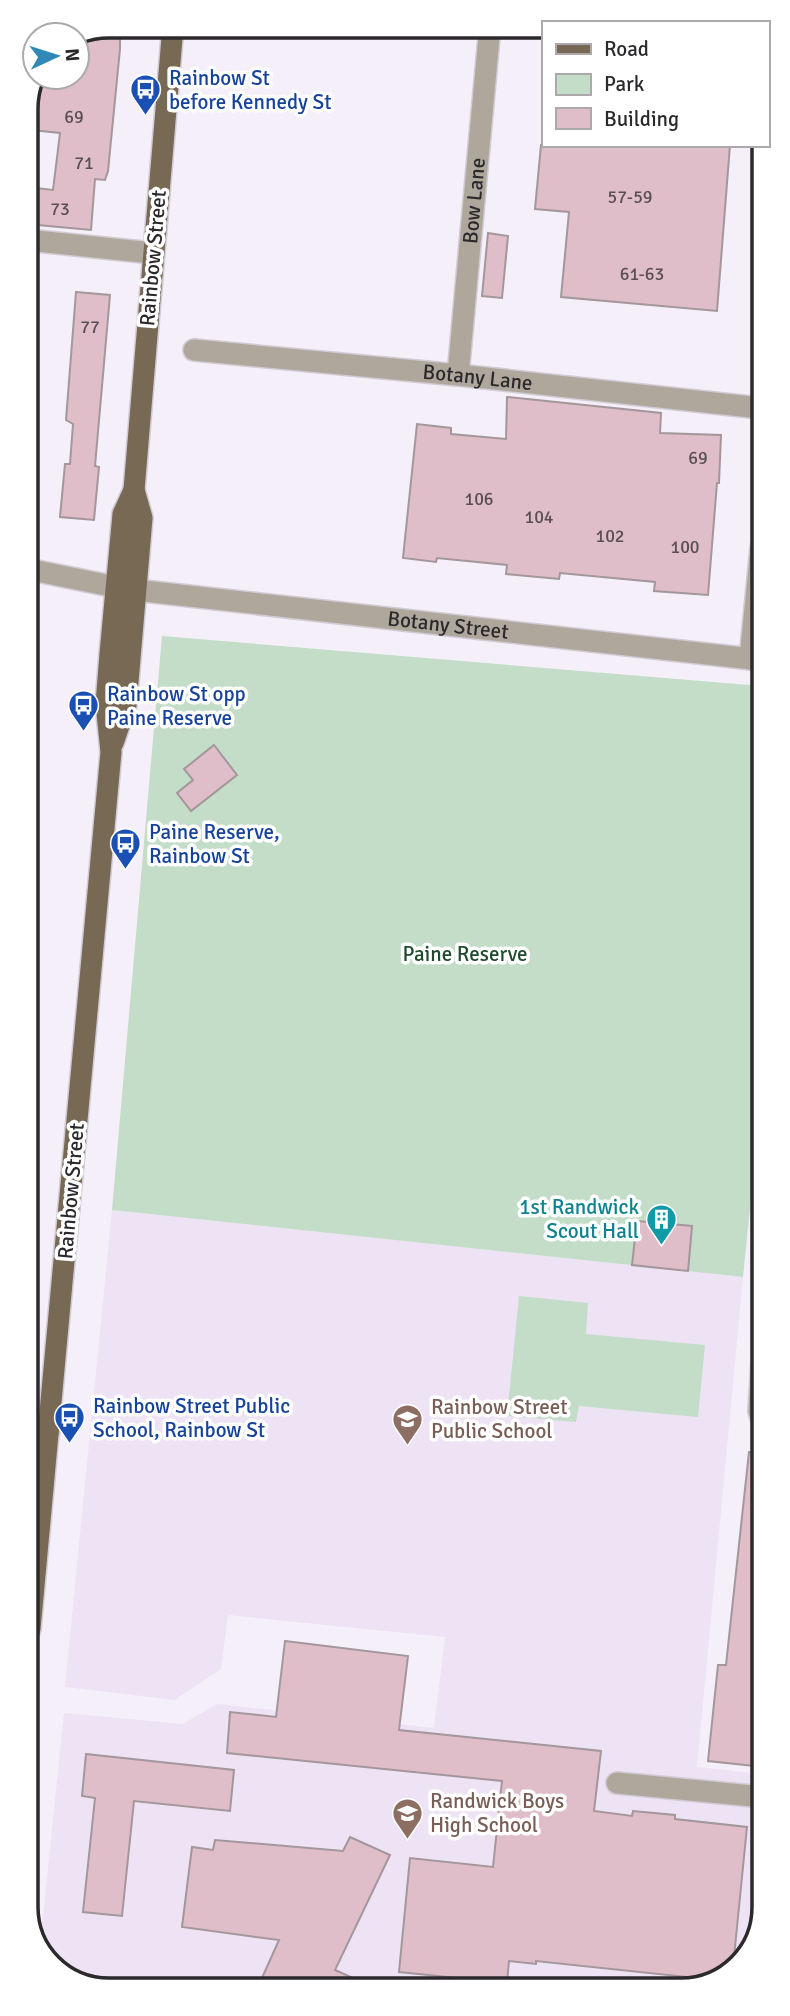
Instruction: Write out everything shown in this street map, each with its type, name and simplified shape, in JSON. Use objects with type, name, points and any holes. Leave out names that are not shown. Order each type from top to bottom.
[{"type":"main road","name":"Rainbow Street","points":[[39,1430],[111,752],[106,704],[126,589],[142,519],[134,490],[172,38]]},
{"type":"street","name":"Bow Lane","points":[[458,375],[489,39]]},
{"type":"street","points":[[39,241],[152,254]]},
{"type":"street","name":"Botany Lane","points":[[194,350],[752,407]]},
{"type":"street","name":"Botany Street","points":[[39,571],[126,589],[752,659]]},
{"type":"street","points":[[617,1783],[752,1796]]},
{"type":"shaded area","name":"Rainbow Street Public School","points":[[112,1210],[743,1277],[697,1767],[752,1773],[752,1906],[748,1929],[737,1950],[712,1970],[680,1978],[105,1977],[87,1974],[66,1963],[56,1953],[42,1928],[64,1713],[183,1724],[217,1704],[434,1728],[445,1637],[228,1615],[221,1669],[175,1700],[65,1687]]},
{"type":"green space","name":"Paine Reserve","points":[[162,636],[752,685],[752,1189],[743,1277],[112,1210]]},
{"type":"green space","points":[[519,1296],[588,1303],[586,1334],[705,1345],[698,1417],[579,1406],[576,1422],[507,1416]]},
{"type":"building","points":[[120,38],[108,171],[105,180],[95,179],[91,230],[39,225],[39,188],[53,190],[60,133],[39,131],[41,91],[91,91],[91,42]]},
{"type":"building","points":[[541,145],[730,147],[717,311],[561,297],[569,212],[535,209]]},
{"type":"building","points":[[488,233],[508,236],[502,298],[482,296]]},
{"type":"building","points":[[76,292],[110,295],[95,466],[99,467],[94,520],[60,517],[65,464],[70,464],[73,424],[66,420]]},
{"type":"building","points":[[507,397],[661,413],[660,433],[721,435],[708,595],[654,591],[655,582],[560,573],[559,579],[506,574],[507,565],[437,558],[436,562],[403,558],[417,424],[451,428],[451,434],[506,439]]},
{"type":"building","points":[[214,745],[237,775],[191,811],[177,793],[193,780],[184,769]]},
{"type":"building","name":"1st Randwick Scout Hall","points":[[637,1221],[692,1226],[688,1271],[632,1265]]},
{"type":"building","points":[[749,1452],[752,1452],[752,1766],[708,1761],[718,1665],[726,1665]]},
{"type":"building","points":[[285,1641],[408,1656],[399,1730],[601,1751],[594,1811],[632,1816],[633,1811],[675,1815],[675,1819],[747,1827],[734,1953],[712,1970],[687,1977],[536,1961],[536,1964],[509,1961],[507,1978],[454,1978],[399,1972],[410,1858],[493,1867],[502,1781],[227,1753],[230,1712],[276,1717]]},
{"type":"building","points":[[86,1754],[234,1770],[230,1811],[134,1801],[122,1916],[83,1912],[95,1798],[82,1796]]},
{"type":"building","points":[[350,1837],[390,1855],[335,1970],[352,1977],[262,1977],[279,1940],[182,1927],[192,1847],[213,1850],[215,1840],[343,1851]]},
{"type":"place","name":"Rainbow St before Kennedy St","points":[[146,117]]},
{"type":"place","name":"Rainbow St opp Paine Reserve","points":[[84,733]]},
{"type":"place","name":"Paine Reserve, Rainbow St","points":[[126,871]]},
{"type":"place","name":"1st Randwick Scout Hall","points":[[662,1246]]},
{"type":"place","name":"Rainbow Street Public School, Rainbow St","points":[[70,1445]]},
{"type":"place","name":"Rainbow Street Public School","points":[[408,1446]]},
{"type":"place","name":"Randwick Boys High School","points":[[407,1840]]}]
